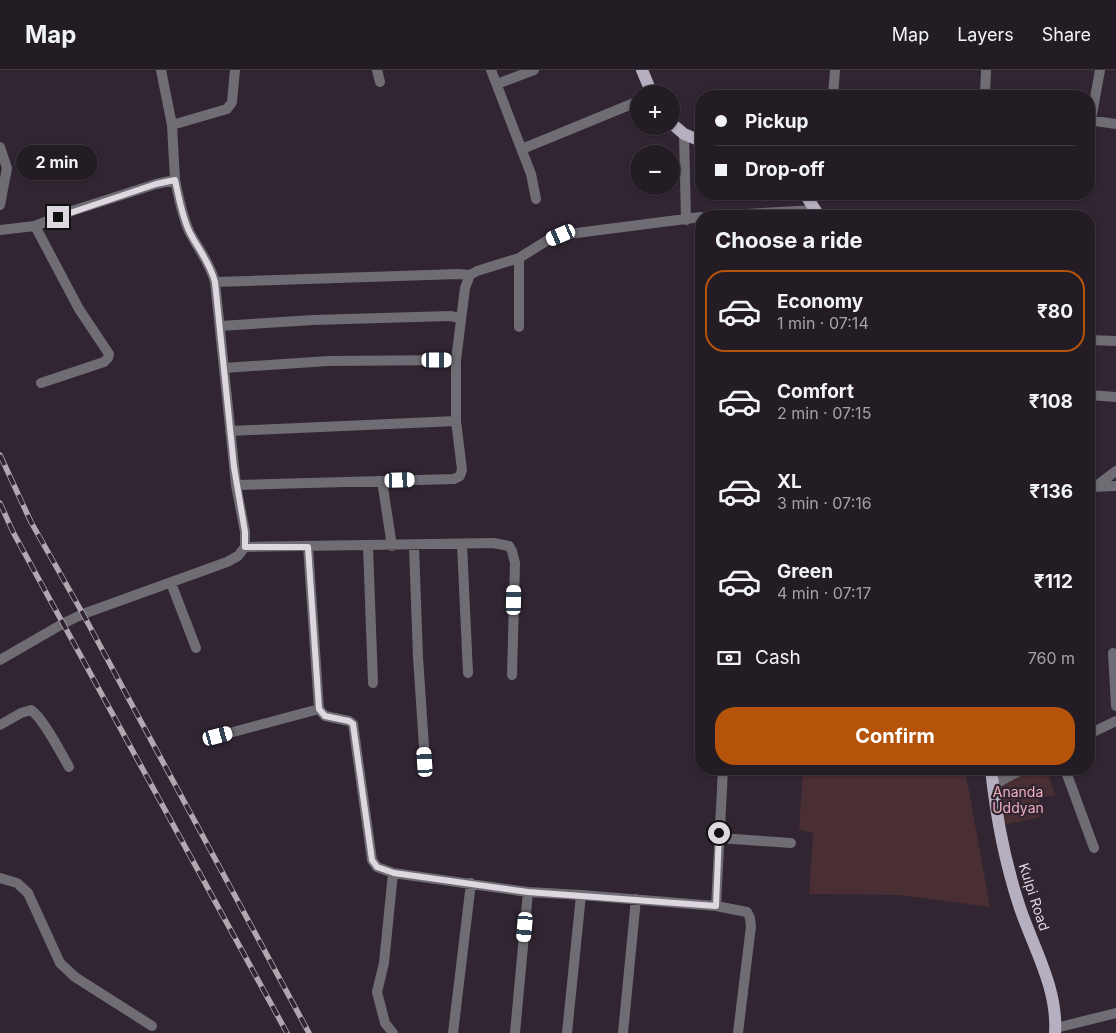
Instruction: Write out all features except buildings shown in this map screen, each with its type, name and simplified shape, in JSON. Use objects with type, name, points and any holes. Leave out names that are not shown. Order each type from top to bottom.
[{"type":"main road","points":[[642,70],[648,85]]},
{"type":"main road","points":[[680,131],[695,139]]},
{"type":"main road","name":"Kulpi Road","points":[[992,775],[1001,839],[1012,885],[1050,990],[1055,1009],[1056,1030]]},
{"type":"street","points":[[0,660],[83,614],[228,562],[238,556],[245,547],[245,532],[236,485],[215,282],[207,260],[190,233],[184,219],[175,180],[172,125],[161,70]]},
{"type":"street","points":[[172,125],[227,109],[232,102],[235,70]]},
{"type":"street","points":[[378,70],[380,82]]},
{"type":"street","points":[[491,70],[531,174],[536,199]]},
{"type":"street","points":[[497,84],[534,70]]},
{"type":"street","points":[[833,90],[835,70]]},
{"type":"street","points":[[984,90],[986,70]]},
{"type":"street","points":[[1095,95],[1100,70]]},
{"type":"street","points":[[522,149],[630,105]]},
{"type":"street","points":[[1095,121],[1116,124]]},
{"type":"street","points":[[684,134],[686,220]]},
{"type":"street","points":[[0,148],[7,168],[0,205]]},
{"type":"street","points":[[0,230],[35,226],[109,199],[175,180]]},
{"type":"street","points":[[215,282],[470,275],[519,258],[548,240],[561,235],[695,218]]},
{"type":"street","points":[[35,226],[79,309],[109,354],[104,362],[41,383]]},
{"type":"street","points":[[519,258],[519,327]]},
{"type":"street","points":[[236,485],[454,479],[460,476],[462,470],[456,421],[456,360],[460,318],[465,288],[470,275]]},
{"type":"street","points":[[220,326],[450,316],[460,318]]},
{"type":"street","points":[[1095,340],[1116,341]]},
{"type":"street","points":[[224,368],[328,361],[456,360]]},
{"type":"street","points":[[1095,395],[1116,397]]},
{"type":"street","points":[[230,431],[456,421]]},
{"type":"street","points":[[1095,485],[1116,471]]},
{"type":"street","points":[[382,481],[392,546]]},
{"type":"street","points":[[1095,487],[1116,486]]},
{"type":"street","points":[[245,547],[502,544],[508,546],[512,551],[514,563],[512,675]]},
{"type":"street","points":[[462,545],[468,673]]},
{"type":"street","points":[[368,546],[372,684]]},
{"type":"street","points":[[414,546],[418,658],[425,762]]},
{"type":"street","points":[[308,547],[319,709],[325,716],[349,721],[353,724],[372,860],[377,867],[394,873],[528,892],[581,894],[716,906],[747,912],[751,926],[738,1033]]},
{"type":"street","points":[[171,583],[196,648]]},
{"type":"street","points":[[1114,653],[1116,706]]},
{"type":"street","points":[[218,736],[319,709]]},
{"type":"street","points":[[0,725],[26,710],[36,713],[69,767]]},
{"type":"street","points":[[1095,731],[1116,721]]},
{"type":"street","points":[[716,906],[722,775]]},
{"type":"street","points":[[993,785],[1012,775]]},
{"type":"street","points":[[1067,775],[1094,848]]},
{"type":"street","points":[[719,838],[791,843]]},
{"type":"street","points":[[393,1033],[387,1026],[377,992],[384,963],[394,873]]},
{"type":"street","points":[[0,878],[17,883],[28,893],[55,954],[75,978],[152,1026]]},
{"type":"street","points":[[453,1033],[471,883]]},
{"type":"street","points":[[515,1033],[528,892]]},
{"type":"street","points":[[567,1033],[581,894]]},
{"type":"street","points":[[623,1033],[636,899]]},
{"type":"street","points":[[1056,1030],[1116,1013]]},
{"type":"green space","points":[[803,775],[966,775],[990,907],[899,895],[809,894],[813,833],[799,830]]},
{"type":"green space","name":"Ananda Uddyan","points":[[1019,775],[1048,775],[1056,796],[1039,797],[1041,817],[1002,825],[998,797],[1002,782]]},
{"type":"railway","points":[[0,455],[31,522],[83,614],[309,1033]]},
{"type":"railway","points":[[0,503],[13,532],[287,1033]]},
{"type":"route","points":[[58,217],[156,184],[175,180],[184,219],[212,270],[215,282],[236,485],[245,532],[245,547],[308,547],[318,705],[325,716],[349,721],[353,724],[372,860],[377,867],[394,873],[528,892],[581,894],[716,906],[719,833]]}]
